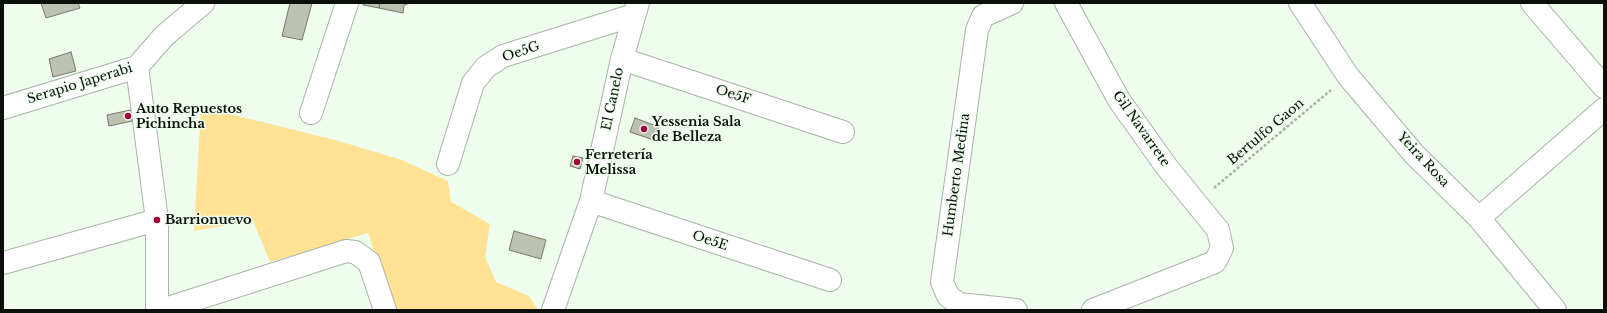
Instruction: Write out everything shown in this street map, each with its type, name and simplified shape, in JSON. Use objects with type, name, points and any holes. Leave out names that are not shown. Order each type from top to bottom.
[{"type":"street","name":"Serapio Japerabi","points":[[3,108],[137,67],[164,36],[203,3]]},
{"type":"street","points":[[311,113],[347,3]]},
{"type":"street","name":"Humberto Medina","points":[[1012,3],[983,16],[978,30],[942,282],[948,296],[959,304],[1016,310]]},
{"type":"street","name":"Gil Navarrete","points":[[1066,3],[1119,100],[1166,166],[1218,230],[1222,248],[1215,262],[1093,310]]},
{"type":"street","name":"Yeira Rosa","points":[[1300,3],[1348,76],[1414,154],[1479,218],[1555,310]]},
{"type":"street","points":[[1532,3],[1604,87]]},
{"type":"street","name":"El Canelo","points":[[553,310],[591,201],[622,59],[636,9]]},
{"type":"street","name":"Oe5G","points":[[448,164],[473,82],[486,67],[503,56],[636,9]]},
{"type":"street","name":"Oe5F","points":[[622,59],[843,132]]},
{"type":"street","points":[[137,67],[158,220],[157,310]]},
{"type":"street","points":[[1479,218],[1604,108]]},
{"type":"street","name":"Oe5E","points":[[591,201],[830,280]]},
{"type":"street","points":[[3,263],[158,220]]},
{"type":"street","points":[[162,310],[346,251],[355,252],[369,262],[385,310]]},
{"type":"path","name":"Bertulfo Gaon","points":[[1196,203],[1348,76]]},
{"type":"shaded area","points":[[201,107],[335,140],[402,160],[448,181],[451,202],[490,224],[485,257],[496,282],[529,296],[538,310],[394,310],[368,233],[270,262],[253,221],[194,231]]},
{"type":"building","points":[[41,3],[78,3],[80,8],[46,18]]},
{"type":"building","points":[[290,3],[312,3],[302,40],[282,36]]},
{"type":"building","points":[[363,3],[380,3],[379,8],[363,5]]},
{"type":"building","points":[[380,3],[410,3],[404,5],[403,13],[379,8]]},
{"type":"building","points":[[71,52],[76,71],[53,77],[49,59]]},
{"type":"building","points":[[135,109],[137,120],[109,126],[107,115]]},
{"type":"building","name":"Yessenia Sala de Belleza","points":[[635,118],[659,127],[654,140],[630,132]]},
{"type":"building","name":"Ferretería Melissa","points":[[573,156],[583,158],[580,169],[570,166]]},
{"type":"building","points":[[514,231],[546,240],[541,259],[509,250]]},
{"type":"place","name":"Auto Repuestos Pichincha","points":[[128,116]]},
{"type":"place","name":"Yessenia Sala de Belleza","points":[[644,129]]},
{"type":"place","name":"Ferretería Melissa","points":[[577,162]]},
{"type":"place","name":"Barrionuevo","points":[[157,220]]}]
